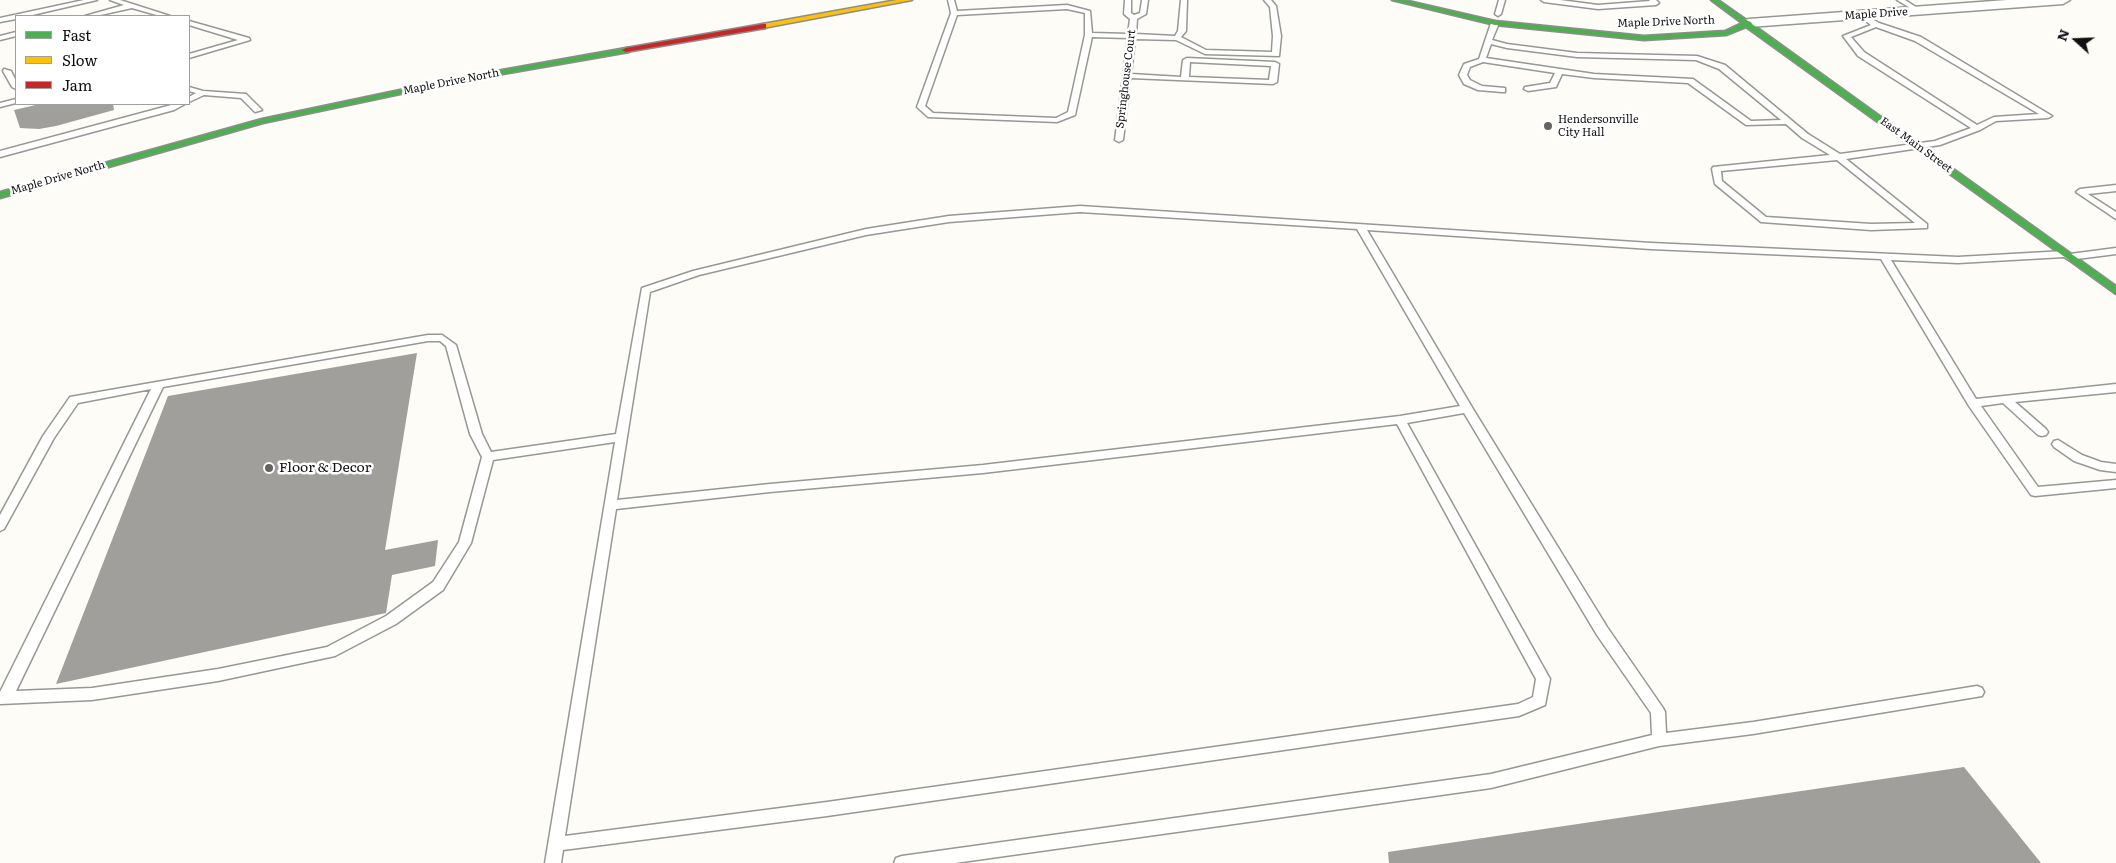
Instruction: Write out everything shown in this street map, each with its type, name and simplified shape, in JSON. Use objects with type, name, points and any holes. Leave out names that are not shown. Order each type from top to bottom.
[{"type":"street","name":"Maple Drive North","points":[[769,19],[844,0]]},
{"type":"street","name":"Maple Drive North","points":[[0,195],[259,113],[769,19],[909,0]]},
{"type":"street","name":"Maple Drive North","points":[[1395,0],[1497,19],[1644,38],[1726,33],[1749,23]]},
{"type":"street","name":"Maple Drive North","points":[[1436,0],[1497,19],[1619,24]]},
{"type":"street","name":"East Main Street","points":[[1714,0],[1749,23],[2116,291]]},
{"type":"street","name":"Maple Drive","points":[[1749,23],[2063,0]]},
{"type":"street","name":"Maple Drive North","points":[[1720,21],[1749,23]]},
{"type":"street","name":"Maple Drive North","points":[[388,82],[457,75]]},
{"type":"lane","points":[[27,15],[94,0]]},
{"type":"lane","points":[[112,0],[164,15]]},
{"type":"lane","points":[[951,0],[954,13],[921,107],[931,115],[1057,120],[1072,113],[1089,35],[1088,12],[1068,7],[954,13]]},
{"type":"lane","points":[[1128,0],[1127,14],[1134,18],[1143,14],[1144,0]]},
{"type":"lane","points":[[1177,38],[1182,30],[1184,0]]},
{"type":"lane","points":[[1089,35],[1177,38],[1206,52],[1276,54],[1277,36],[1273,6],[1267,0]]},
{"type":"lane","points":[[1482,60],[1502,0]]},
{"type":"lane","points":[[1544,0],[1598,7],[1656,3],[1652,0]]},
{"type":"lane","points":[[1900,0],[1919,11]]},
{"type":"lane","points":[[92,15],[132,6]]},
{"type":"lane","points":[[1488,42],[1578,55],[1697,58],[1722,67],[1805,136],[1839,157],[1924,226],[1871,227],[1764,220],[1718,182],[1716,169],[1839,157],[1918,147],[1937,143],[1977,128],[1994,119],[2048,116],[1918,39],[1876,25],[1861,15]]},
{"type":"lane","points":[[0,20],[15,18]]},
{"type":"lane","name":"Springhouse Court","points":[[1119,140],[1134,18]]},
{"type":"lane","points":[[190,23],[246,40],[190,56]]},
{"type":"lane","points":[[1876,25],[1847,36],[1860,54],[1977,128]]},
{"type":"lane","points":[[0,38],[15,34]]},
{"type":"lane","points":[[1127,76],[1185,79],[1273,82],[1275,64],[1187,60],[1185,79]]},
{"type":"lane","points":[[1502,90],[1481,88],[1467,82],[1463,75],[1467,66],[1482,60],[1594,76],[1690,81],[1749,123],[1788,122]]},
{"type":"lane","points":[[1528,89],[1553,85],[1560,71]]},
{"type":"lane","points":[[3,72],[15,86]]},
{"type":"lane","points":[[190,89],[203,93],[243,96],[259,113]]},
{"type":"lane","points":[[190,100],[203,93]]},
{"type":"lane","points":[[0,105],[15,101]]},
{"type":"lane","points":[[0,154],[178,105]]},
{"type":"lane","points":[[2116,188],[2080,192],[2116,216]]},
{"type":"lane","points":[[553,863],[645,290],[696,273],[866,232],[949,218],[1080,209],[1132,210],[1651,246],[1958,260],[2116,251]]},
{"type":"lane","points":[[1360,226],[1467,409],[1602,631],[1658,712],[1659,740]]},
{"type":"lane","points":[[1884,257],[1974,403],[2035,492],[2116,484]]},
{"type":"lane","points":[[0,526],[49,436],[74,400],[159,384],[428,338],[442,338],[451,345],[476,434],[488,457],[465,543],[438,586],[390,620],[330,652],[218,675],[92,694],[3,698],[159,384]]},
{"type":"lane","points":[[1974,403],[2116,388]]},
{"type":"lane","points":[[2007,401],[2042,432]]},
{"type":"lane","points":[[610,505],[770,488],[983,469],[1400,420],[1467,409]]},
{"type":"lane","points":[[556,844],[827,809],[1519,710],[1540,701],[1543,679],[1400,420]]},
{"type":"lane","points":[[488,457],[621,437]]},
{"type":"lane","points":[[2058,444],[2078,458],[2100,466],[2116,468]]},
{"type":"lane","points":[[902,863],[1491,781],[1659,740],[1754,728],[1977,692]]},
{"type":"building","points":[[36,105],[113,105],[114,110],[39,129],[20,128],[14,110]]},
{"type":"building","name":"Floor & Decor","points":[[417,353],[385,550],[438,540],[435,566],[392,575],[386,613],[56,684],[168,396]]},
{"type":"building","points":[[1964,767],[2041,863],[1389,863],[1388,852]]},
{"type":"traffic: fast","points":[[1395,0],[1495,23],[1644,38],[1726,33],[1749,23]]},
{"type":"traffic: fast","points":[[1714,0],[2116,291]]},
{"type":"traffic: fast","points":[[0,195],[262,121],[457,80],[626,50]]},
{"type":"traffic: slow","points":[[763,26],[909,0]]},
{"type":"traffic: jam","points":[[626,50],[763,26]]},
{"type":"place","name":"Hendersonville City Hall","points":[[1548,126]]},
{"type":"place","name":"Floor & Decor","points":[[269,468]]}]
